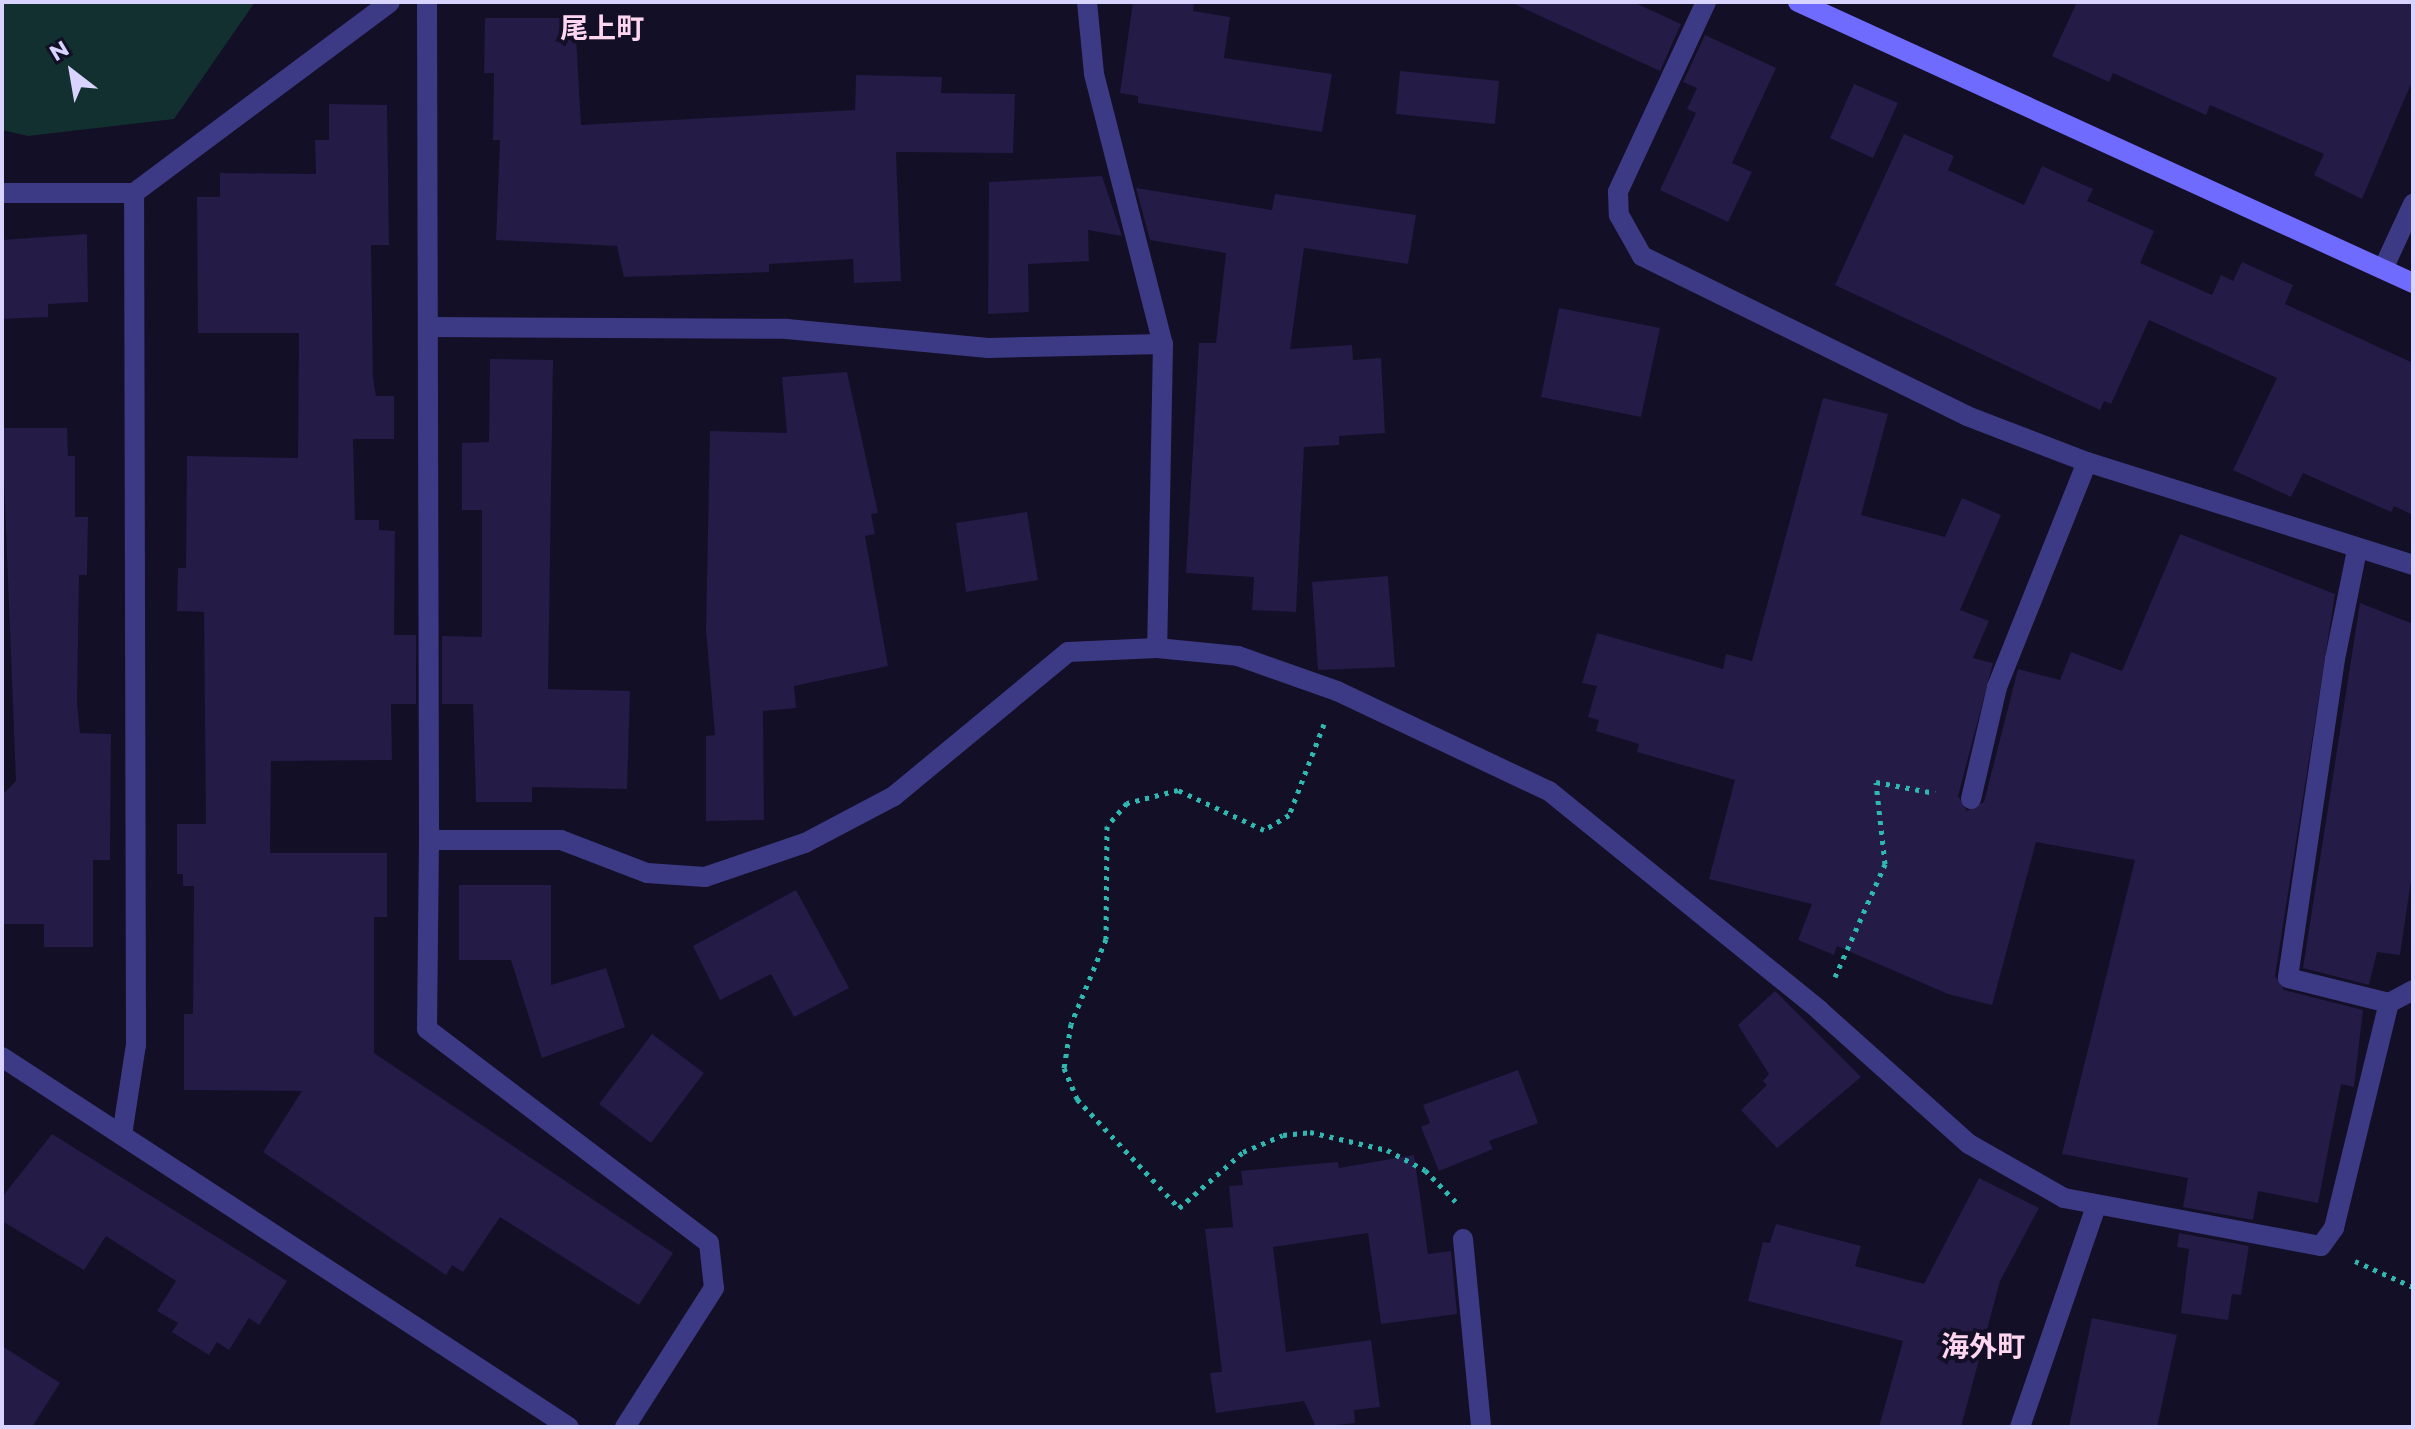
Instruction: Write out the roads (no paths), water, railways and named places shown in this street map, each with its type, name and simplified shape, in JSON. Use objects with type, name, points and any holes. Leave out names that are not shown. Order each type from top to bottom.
[{"type":"street","points":[[2,193],[134,193],[390,2]]},
{"type":"street","points":[[427,2],[431,327],[427,1029],[709,1243],[714,1288],[625,1427]]},
{"type":"street","points":[[1087,2],[1094,74],[1163,344],[1157,648]]},
{"type":"street","points":[[1706,2],[1618,192],[1619,215],[1642,256],[1967,416],[2087,462],[2357,550],[2413,565]]},
{"type":"street","points":[[1798,2],[2413,283]]},
{"type":"street","points":[[122,1135],[136,1045],[134,193]]},
{"type":"street","points":[[2383,269],[2413,204]]},
{"type":"street","points":[[431,327],[787,329],[988,348],[1163,344]]},
{"type":"street","points":[[1971,799],[1997,687],[2087,462]]},
{"type":"street","points":[[2357,550],[2335,659],[2288,978],[2389,1003],[2413,990]]},
{"type":"street","points":[[429,840],[561,840],[647,873],[705,877],[805,843],[894,796],[1068,652],[1157,648],[1238,656],[1337,691],[1549,791],[1819,1010],[1969,1144],[2064,1198],[2321,1246],[2334,1228],[2389,1003]]},
{"type":"street","points":[[2,1057],[569,1427]]},
{"type":"street","points":[[2020,1427],[2096,1206]]},
{"type":"street","points":[[1463,1239],[1481,1427]]},
{"type":"district","name":"尾上町","points":[[602,28]]},
{"type":"district","name":"海外町","points":[[1983,1346]]}]
